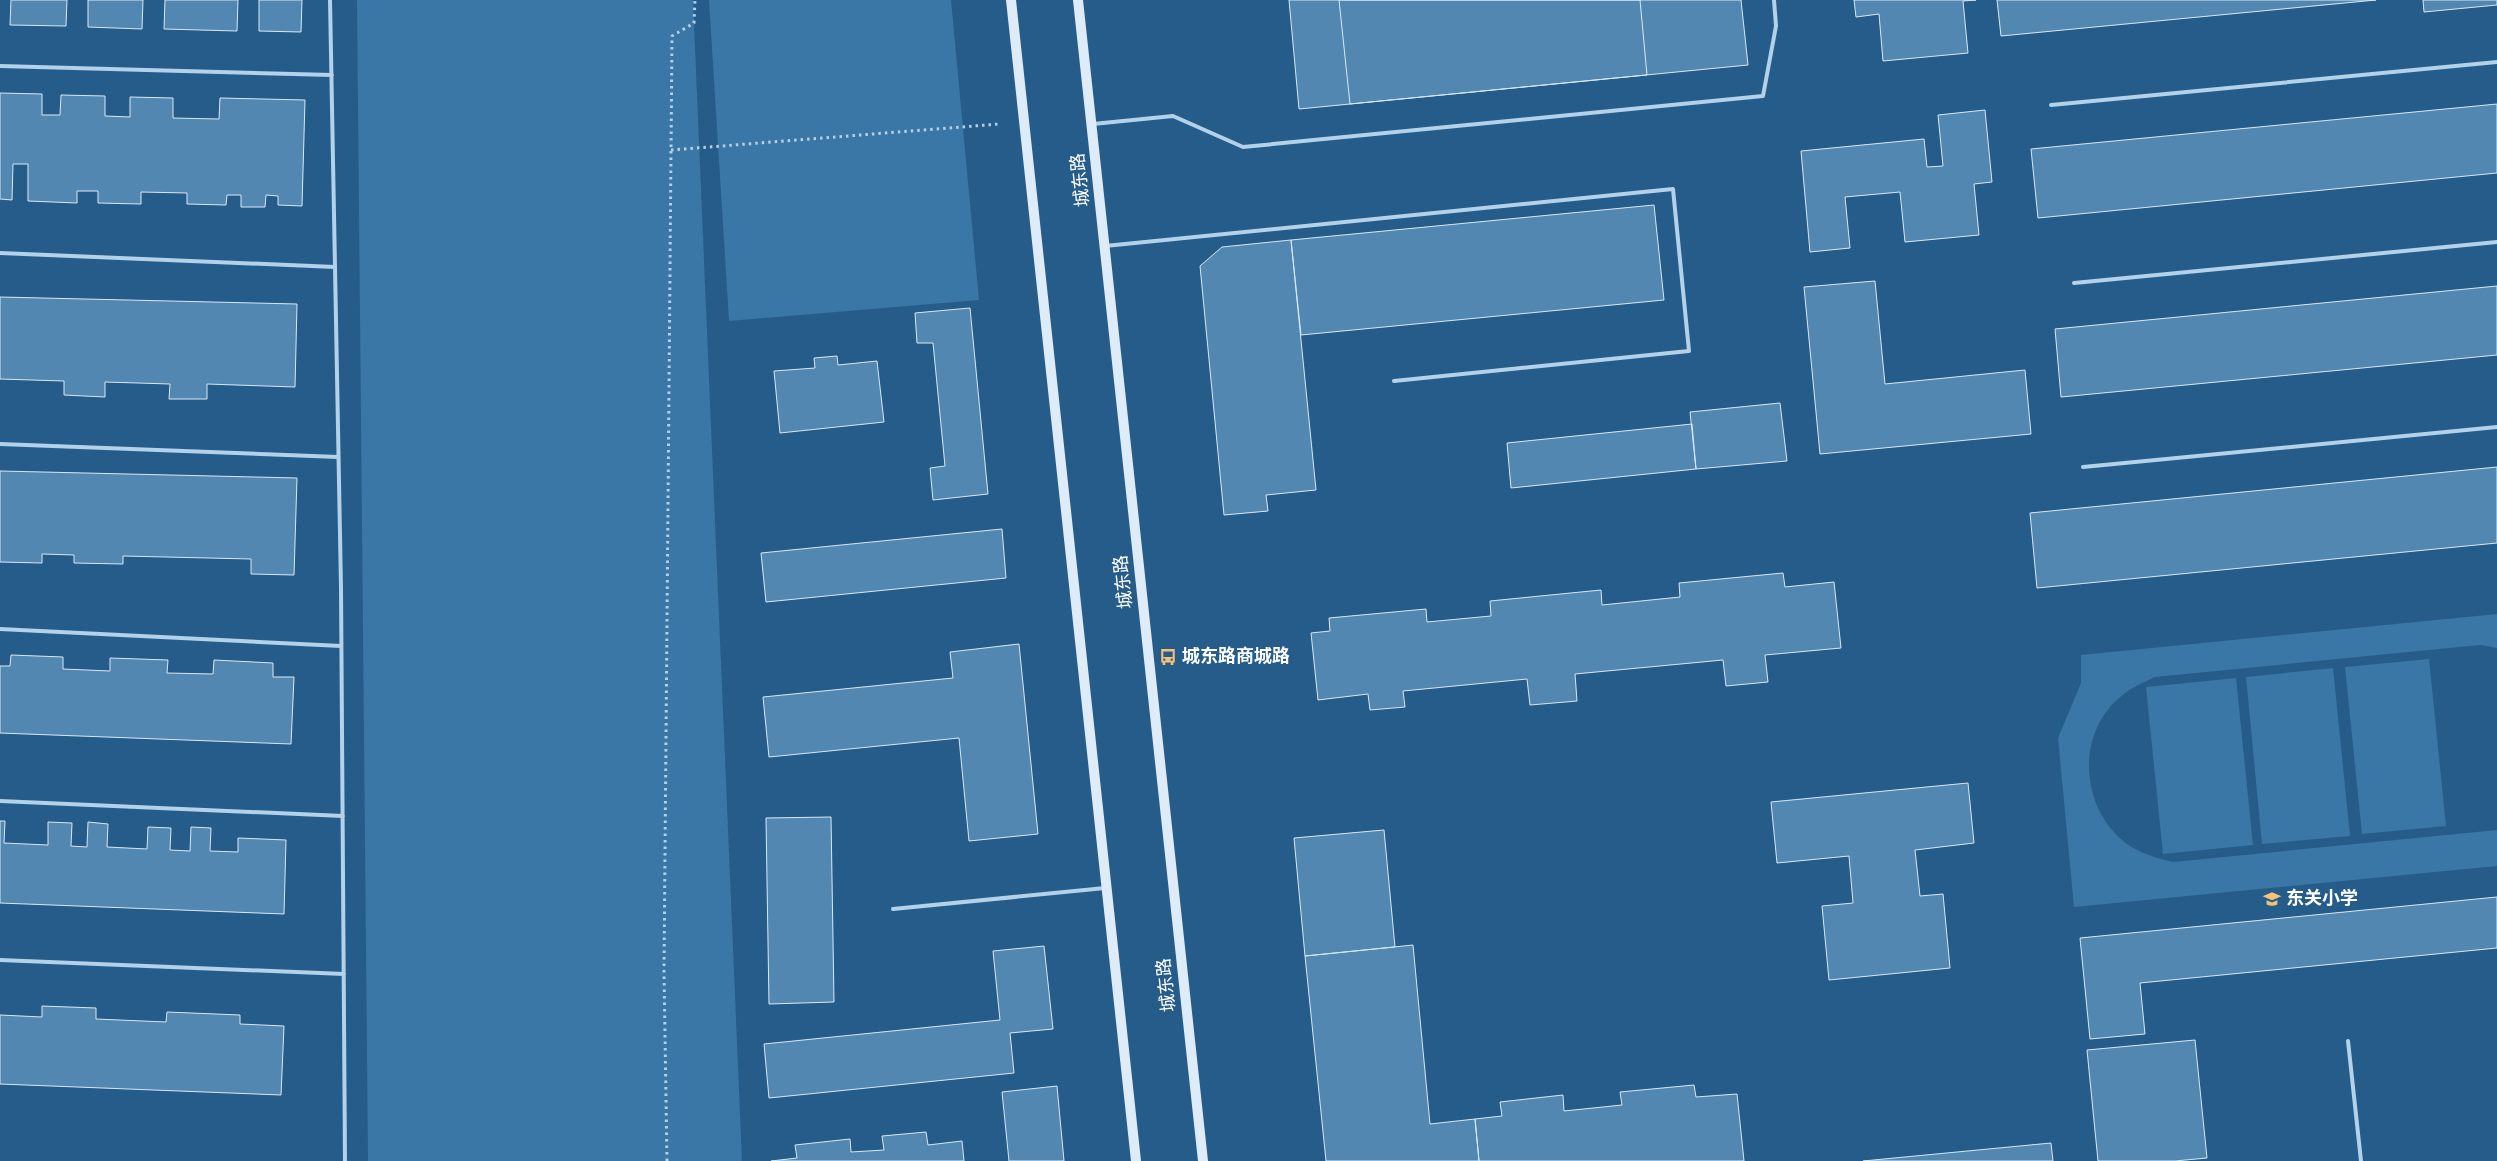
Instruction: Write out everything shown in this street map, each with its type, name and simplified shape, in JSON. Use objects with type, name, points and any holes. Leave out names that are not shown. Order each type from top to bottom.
[{"type":"main road","points":[[1011,0],[1136,1161]]},
{"type":"main road","name":"城东路","points":[[1078,0],[1203,1161]]},
{"type":"lane","points":[[330,0],[342,646],[346,1161]]},
{"type":"lane","points":[[1091,124],[1173,116],[1243,147],[1763,96],[1776,26],[1774,0]]},
{"type":"lane","points":[[2051,105],[2497,62]]},
{"type":"lane","points":[[0,66],[332,75]]},
{"type":"lane","points":[[1105,246],[1673,189],[1690,351],[1394,381]]},
{"type":"lane","points":[[2074,283],[2497,242]]},
{"type":"lane","points":[[0,253],[335,267]]},
{"type":"lane","points":[[2083,467],[2497,427]]},
{"type":"lane","points":[[0,444],[338,458]]},
{"type":"lane","points":[[0,629],[342,646]]},
{"type":"lane","points":[[0,801],[343,816]]},
{"type":"lane","points":[[893,909],[1106,888]]},
{"type":"lane","points":[[0,960],[344,974]]},
{"type":"lane","points":[[2348,1041],[2362,1161]]},
{"type":"path","points":[[668,1161],[664,971],[672,36],[694,23],[694,0]]},
{"type":"path","points":[[671,150],[1024,122]]},
{"type":"shaded area","points":[[357,0],[693,0],[742,1161],[368,1161]]},
{"type":"shaded area","points":[[709,0],[951,0],[979,300],[729,321]]},
{"type":"shaded area","points":[[2497,614],[2497,648],[2480,645],[2155,677],[2127,691],[2105,714],[2095,732],[2090,752],[2089,772],[2093,793],[2100,812],[2112,830],[2127,844],[2138,850],[2173,862],[2497,830],[2497,866],[2074,907],[2058,738],[2081,683],[2081,655]]},
{"type":"shaded area","points":[[2429,659],[2446,826],[2362,834],[2345,667]]},
{"type":"shaded area","points":[[2333,668],[2350,836],[2262,844],[2246,677]]},
{"type":"shaded area","points":[[2236,678],[2253,845],[2163,854],[2146,687]]},
{"type":"building","points":[[11,0],[67,0],[66,26],[10,25]]},
{"type":"building","points":[[88,0],[143,0],[142,29],[88,27]]},
{"type":"building","points":[[165,0],[238,0],[237,31],[164,29]]},
{"type":"building","points":[[259,0],[302,0],[301,32],[259,31]]},
{"type":"building","points":[[1289,0],[1741,0],[1748,65],[1299,109]]},
{"type":"building","points":[[1339,0],[1640,0],[1647,75],[1350,104]]},
{"type":"building","points":[[1854,0],[1976,0],[1963,1],[1968,53],[1883,61],[1879,14],[1856,17]]},
{"type":"building","points":[[1997,0],[2376,0],[2001,36]]},
{"type":"building","points":[[2423,0],[2497,0],[2497,5],[2424,12]]},
{"type":"building","points":[[0,93],[42,94],[42,115],[60,115],[61,95],[105,96],[105,116],[130,117],[130,97],[173,98],[173,118],[219,119],[220,98],[305,100],[302,206],[278,205],[278,196],[266,195],[265,207],[241,207],[241,195],[227,195],[226,205],[187,204],[187,193],[141,192],[141,204],[98,203],[98,191],[77,191],[77,203],[28,201],[28,164],[13,164],[12,200],[0,199]]},
{"type":"building","points":[[2497,104],[2497,173],[2038,218],[2031,149]]},
{"type":"building","points":[[1985,110],[1992,182],[1974,184],[1979,235],[1905,242],[1900,192],[1845,197],[1850,248],[1810,252],[1801,151],[1924,139],[1927,167],[1943,166],[1938,115]]},
{"type":"building","points":[[1654,205],[1664,300],[1301,335],[1291,240]]},
{"type":"building","points":[[1291,240],[1316,490],[1266,495],[1268,511],[1224,515],[1200,266],[1222,247]]},
{"type":"building","points":[[1875,281],[1885,384],[2025,370],[2031,434],[1820,454],[1804,287]]},
{"type":"building","points":[[2497,286],[2497,355],[2061,397],[2055,329]]},
{"type":"building","points":[[0,297],[297,304],[295,387],[207,384],[207,399],[169,399],[170,384],[105,382],[105,397],[64,395],[64,381],[0,379]]},
{"type":"building","points":[[970,308],[988,494],[933,500],[930,468],[945,466],[933,343],[917,343],[915,313]]},
{"type":"building","points":[[837,356],[838,365],[877,361],[884,422],[780,433],[774,371],[815,368],[814,358]]},
{"type":"building","points":[[1780,403],[1787,461],[1696,469],[1690,412]]},
{"type":"building","points":[[1692,424],[1696,469],[1511,488],[1507,443]]},
{"type":"building","points":[[2497,467],[2497,543],[2037,588],[2030,513]]},
{"type":"building","points":[[0,471],[297,478],[294,575],[251,574],[251,559],[123,556],[123,564],[74,563],[74,555],[42,554],[42,563],[0,562]]},
{"type":"building","points":[[1002,529],[1006,578],[766,602],[761,553]]},
{"type":"building","points":[[1783,573],[1785,587],[1834,582],[1841,648],[1765,655],[1768,682],[1726,686],[1723,660],[1575,674],[1577,701],[1530,705],[1527,679],[1403,691],[1405,707],[1370,710],[1368,694],[1318,700],[1311,633],[1330,631],[1329,618],[1426,609],[1427,622],[1491,616],[1490,601],[1601,590],[1602,605],[1680,597],[1679,583]]},
{"type":"building","points":[[1019,644],[1038,834],[969,841],[959,738],[769,757],[763,697],[953,678],[950,652]]},
{"type":"building","points":[[11,655],[63,657],[63,669],[110,671],[110,658],[168,660],[167,673],[213,674],[214,660],[273,663],[273,677],[294,677],[291,744],[0,733],[0,666],[10,666]]},
{"type":"building","points":[[1968,783],[1974,843],[1915,850],[1920,896],[1943,894],[1950,968],[1829,980],[1822,906],[1853,903],[1849,856],[1777,863],[1771,802]]},
{"type":"building","points":[[831,817],[834,1002],[769,1004],[766,818]]},
{"type":"building","points":[[0,821],[5,821],[4,843],[48,845],[48,822],[72,823],[71,846],[87,847],[88,822],[108,824],[107,847],[147,849],[148,827],[171,828],[170,850],[190,851],[191,827],[211,828],[210,851],[238,852],[238,838],[286,840],[284,914],[0,903]]},
{"type":"building","points":[[1384,830],[1395,947],[1305,956],[1294,838]]},
{"type":"building","points":[[2497,897],[2497,948],[2140,983],[2145,1034],[2090,1039],[2080,938]]},
{"type":"building","points":[[1413,945],[1430,1124],[1475,1119],[1479,1161],[1326,1161],[1305,956]]},
{"type":"building","points":[[1044,946],[1053,1029],[1010,1033],[1014,1073],[769,1098],[764,1044],[1000,1020],[993,951]]},
{"type":"building","points":[[42,1006],[96,1008],[96,1019],[166,1022],[167,1012],[240,1015],[240,1024],[284,1026],[281,1095],[0,1084],[0,1015],[42,1017]]},
{"type":"building","points":[[2195,1040],[2207,1158],[2175,1161],[2098,1161],[2087,1050]]},
{"type":"building","points":[[1694,1085],[1696,1097],[1737,1094],[1744,1161],[1479,1161],[1475,1119],[1502,1116],[1500,1102],[1563,1095],[1564,1111],[1622,1105],[1620,1092]]},
{"type":"building","points":[[1057,1086],[1064,1161],[1009,1161],[1002,1092]]},
{"type":"building","points":[[926,1132],[928,1145],[962,1141],[964,1161],[771,1161],[797,1158],[795,1145],[850,1139],[851,1152],[884,1150],[882,1136]]},
{"type":"building","points":[[2051,1143],[2053,1161],[1863,1161]]},
{"type":"place","name":"城东路商城路","points":[[1168,657]]},
{"type":"place","name":"东关小学","points":[[2272,899]]}]
